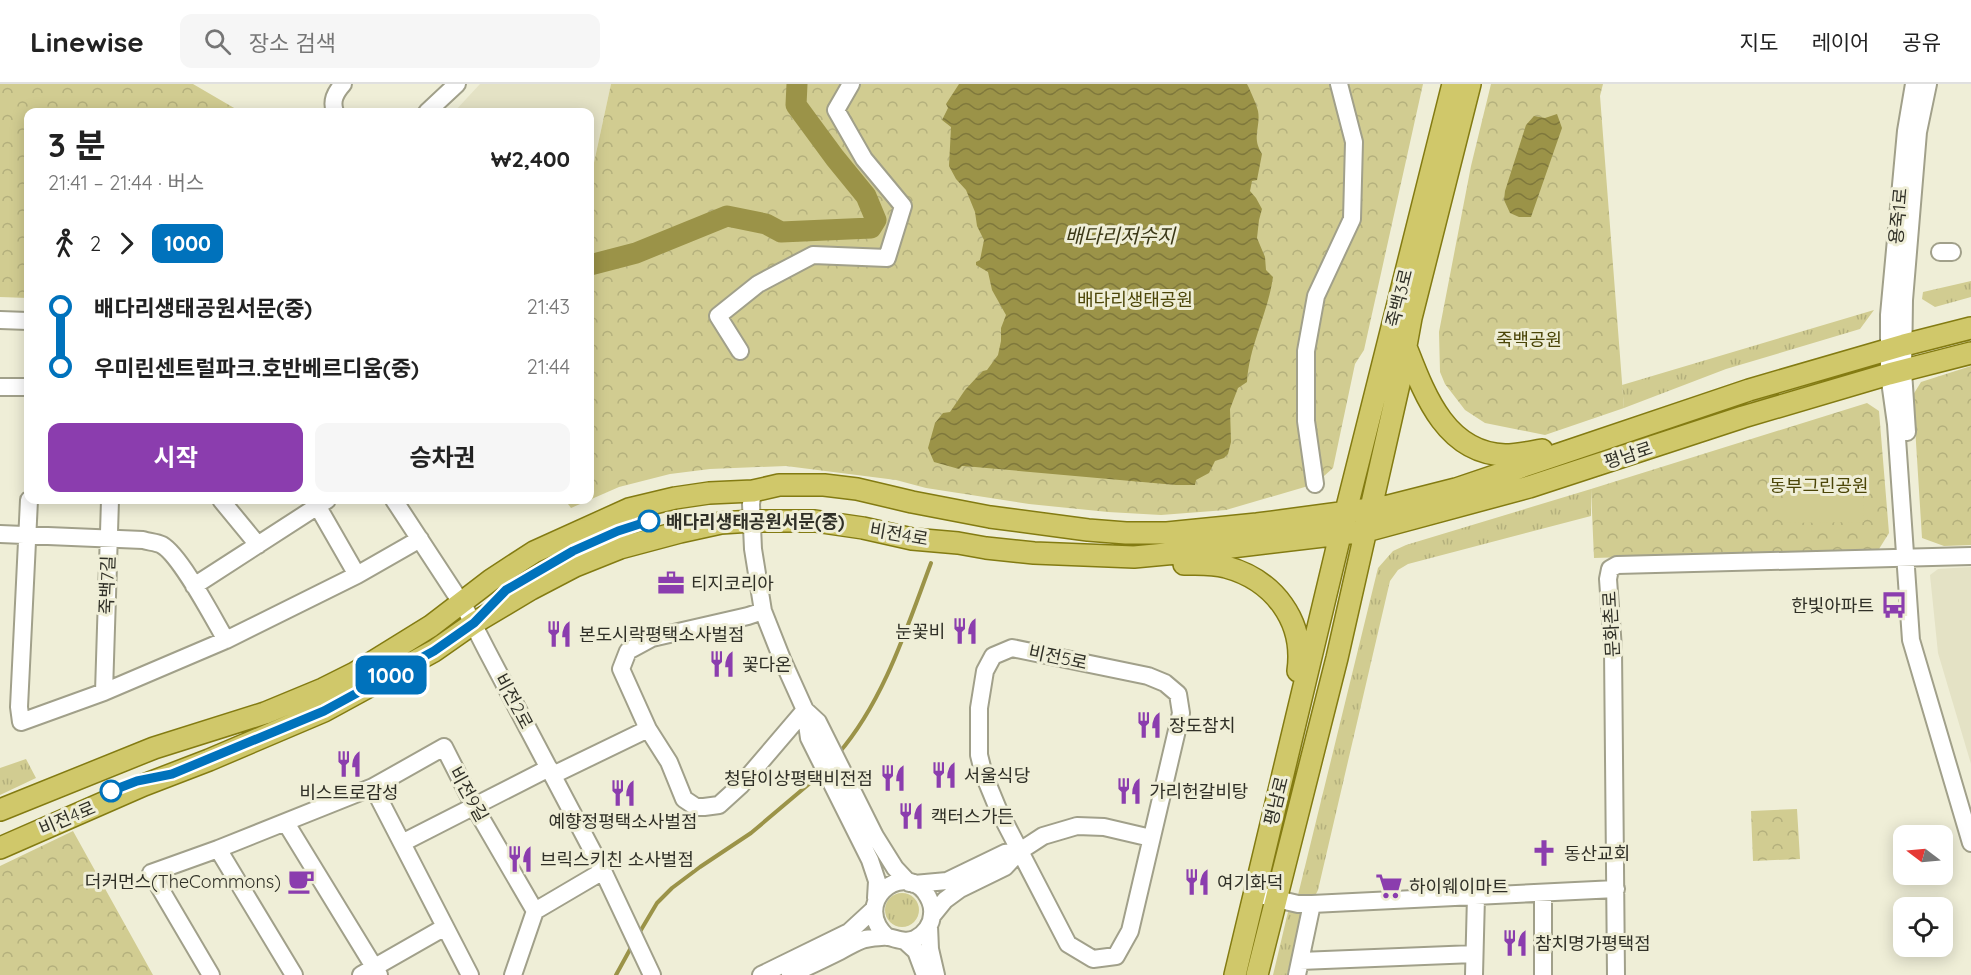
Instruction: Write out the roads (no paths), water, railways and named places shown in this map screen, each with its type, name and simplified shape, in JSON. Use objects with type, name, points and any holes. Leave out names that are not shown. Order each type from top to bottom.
[{"type":"main road","name":"죽백3로","points":[[1346,512],[1453,84]]},
{"type":"main road","name":"죽백3로","points":[[1371,509],[1411,318],[1470,84]]},
{"type":"main road","name":"평남로","points":[[1235,975],[1346,512],[1385,507],[1456,489],[1749,390],[1971,328]]},
{"type":"main road","points":[[1406,346],[1430,404],[1446,426],[1462,440],[1484,451],[1505,455],[1578,447]]},
{"type":"main road","name":"평남로","points":[[1366,531],[1529,487],[1743,417],[1896,372],[1971,353]]},
{"type":"main road","name":"비전4로","points":[[0,810],[154,747],[295,702],[355,673],[430,626],[491,580],[534,552],[629,509],[675,498],[709,493],[753,491],[779,485],[835,486],[990,517],[1125,533],[1167,533],[1346,512]]},
{"type":"main road","name":"평남로","points":[[1257,975],[1371,509]]},
{"type":"main road","name":"비전4로","points":[[0,848],[103,802],[324,711],[434,651],[474,623],[575,566],[620,548],[721,523],[815,521],[912,538],[1034,553],[1134,557],[1366,531]]},
{"type":"main road","points":[[1098,556],[1127,566],[1209,564],[1225,566],[1262,583],[1282,603],[1291,618],[1300,654],[1297,677],[1278,754],[1278,794]]},
{"type":"street","points":[[334,108],[332,104],[335,94],[343,84]]},
{"type":"street","points":[[431,108],[458,84]]},
{"type":"street","points":[[740,351],[718,316],[758,284],[813,255],[887,258],[903,206],[864,159],[836,110],[851,84]]},
{"type":"street","points":[[1315,484],[1306,421],[1306,351],[1316,296],[1352,219],[1354,142],[1339,84]]},
{"type":"street","name":"용죽1로","points":[[1897,347],[1889,315],[1906,131],[1914,84]]},
{"type":"street","points":[[1928,84],[1918,132],[1904,300],[1897,347],[1896,424],[1919,634],[1971,818]]},
{"type":"street","points":[[0,320],[24,321]]},
{"type":"street","points":[[0,387],[24,387]]},
{"type":"street","points":[[753,491],[753,549],[763,611],[805,710],[818,722],[815,733],[836,774],[895,868],[912,883],[923,889],[929,897],[932,906],[928,933],[936,975]]},
{"type":"street","points":[[29,504],[19,707],[21,722],[104,692],[226,640],[359,574],[420,538]]},
{"type":"street","points":[[0,534],[109,539],[110,504]]},
{"type":"street","points":[[224,504],[258,545]]},
{"type":"street","points":[[194,586],[316,504]]},
{"type":"street","points":[[322,504],[359,574]]},
{"type":"street","name":"비전2로","points":[[397,504],[474,623],[603,871],[652,975]]},
{"type":"street","name":"죽백7길","points":[[104,692],[109,539],[143,540],[161,544],[172,553],[226,640]]},
{"type":"street","points":[[1910,558],[1971,556]]},
{"type":"street","points":[[1910,558],[1911,640],[1971,843]]},
{"type":"street","name":"문화촌로","points":[[1616,975],[1612,649],[1608,579],[1610,570],[1617,565],[1910,558]]},
{"type":"street","points":[[763,611],[652,638],[628,651],[621,669],[648,729],[669,762],[684,799],[696,807],[719,805],[741,785],[805,710]]},
{"type":"street","name":"비전5로","points":[[1012,648],[1148,676],[1165,683],[1178,693],[1181,713],[1130,930],[1116,956],[1093,959],[1068,944],[1020,851],[984,776],[979,755],[979,708],[985,671],[993,656],[1012,648]]},
{"type":"street","points":[[402,843],[474,806],[648,729]]},
{"type":"street","name":"비전9길","points":[[211,975],[151,873],[286,823],[373,787],[444,747],[474,806],[536,910]]},
{"type":"street","points":[[836,774],[877,881],[875,922],[887,937]]},
{"type":"street","points":[[373,787],[470,975]]},
{"type":"street","points":[[286,823],[372,972],[445,927]]},
{"type":"street","points":[[790,975],[863,940],[887,937],[905,941],[914,939],[923,934],[945,900],[960,889],[1005,867],[1020,851],[1043,836],[1077,826],[1104,827],[1151,838]]},
{"type":"street","points":[[218,849],[294,975]]},
{"type":"street","points":[[769,973],[849,932],[875,904],[886,887],[895,883],[947,881],[1005,853],[1020,851]]},
{"type":"street","points":[[513,975],[536,910],[603,871]]},
{"type":"street","points":[[1254,894],[1298,904],[1312,904],[1616,889]]},
{"type":"street","points":[[1543,893],[1543,975]]},
{"type":"street","points":[[1474,975],[1476,896]]},
{"type":"street","points":[[1312,904],[1299,968],[1474,954]]},
{"type":"street","points":[[905,941],[916,951],[925,975]]},
{"type":"water","name":"배다리저수지","points":[[959,84],[1247,84],[1258,111],[1257,142],[1262,154],[1257,180],[1252,181],[1250,191],[1262,209],[1257,238],[1265,257],[1266,270],[1273,277],[1251,355],[1247,382],[1238,388],[1230,409],[1231,442],[1228,454],[1215,461],[1209,473],[1196,480],[1195,485],[962,466],[959,469],[934,462],[928,448],[935,423],[943,413],[950,412],[965,390],[983,371],[987,370],[998,355],[1001,328],[1006,315],[992,290],[988,272],[976,265],[976,262],[980,260],[984,240],[977,226],[975,212],[966,190],[956,179],[949,166],[951,127],[942,120],[948,108],[946,104]]},
{"type":"water","points":[[1557,114],[1562,128],[1531,217],[1519,217],[1510,213],[1504,200],[1526,125],[1534,116],[1545,118]]},
{"type":"waterway","points":[[594,264],[636,253],[727,216],[766,224],[781,232],[871,228],[876,220],[866,196],[796,105],[797,84]]},
{"type":"waterway","points":[[838,754],[869,711],[893,663],[931,563]]},
{"type":"waterway","points":[[638,935],[657,903],[672,888],[751,833],[822,773]]},
{"type":"waterway","points":[[616,975],[633,944]]},
{"type":"place","name":"배다리생태공원서문(중)","points":[[649,521]]},
{"type":"place","name":"티지코리아","points":[[671,583]]},
{"type":"place","name":"한빛아파트","points":[[1894,605]]},
{"type":"place","name":"눈꽃비","points":[[965,631]]},
{"type":"place","name":"본도시락평택소사벌점","points":[[559,634]]},
{"type":"place","name":"꽃다온","points":[[722,664]]},
{"type":"place","name":"장도참치","points":[[1149,725]]},
{"type":"place","name":"비스트로감성","points":[[349,764]]},
{"type":"place","name":"서울식당","points":[[944,775]]},
{"type":"place","name":"청담이상평택비전점","points":[[893,778]]},
{"type":"place","name":"가리헌갈비탕","points":[[1129,791]]},
{"type":"place","name":"예향정평택소사벌점","points":[[623,793]]},
{"type":"place","name":"캑터스가든","points":[[911,816]]},
{"type":"place","name":"동산교회","points":[[1544,853]]},
{"type":"place","name":"브릭스키친 소사벌점","points":[[520,859]]},
{"type":"place","name":"더커먼스(TheCommons)","points":[[301,881]]},
{"type":"place","name":"여기화덕","points":[[1197,882]]},
{"type":"place","name":"하이웨이마트","points":[[1389,886]]},
{"type":"place","name":"참치명가평택점","points":[[1515,943]]},
{"type":"park label","name":"배다리생태공원","points":[[1135,299]]},
{"type":"park label","name":"죽백공원","points":[[1529,339]]},
{"type":"park label","name":"동부그린공원","points":[[1819,485]]}]
